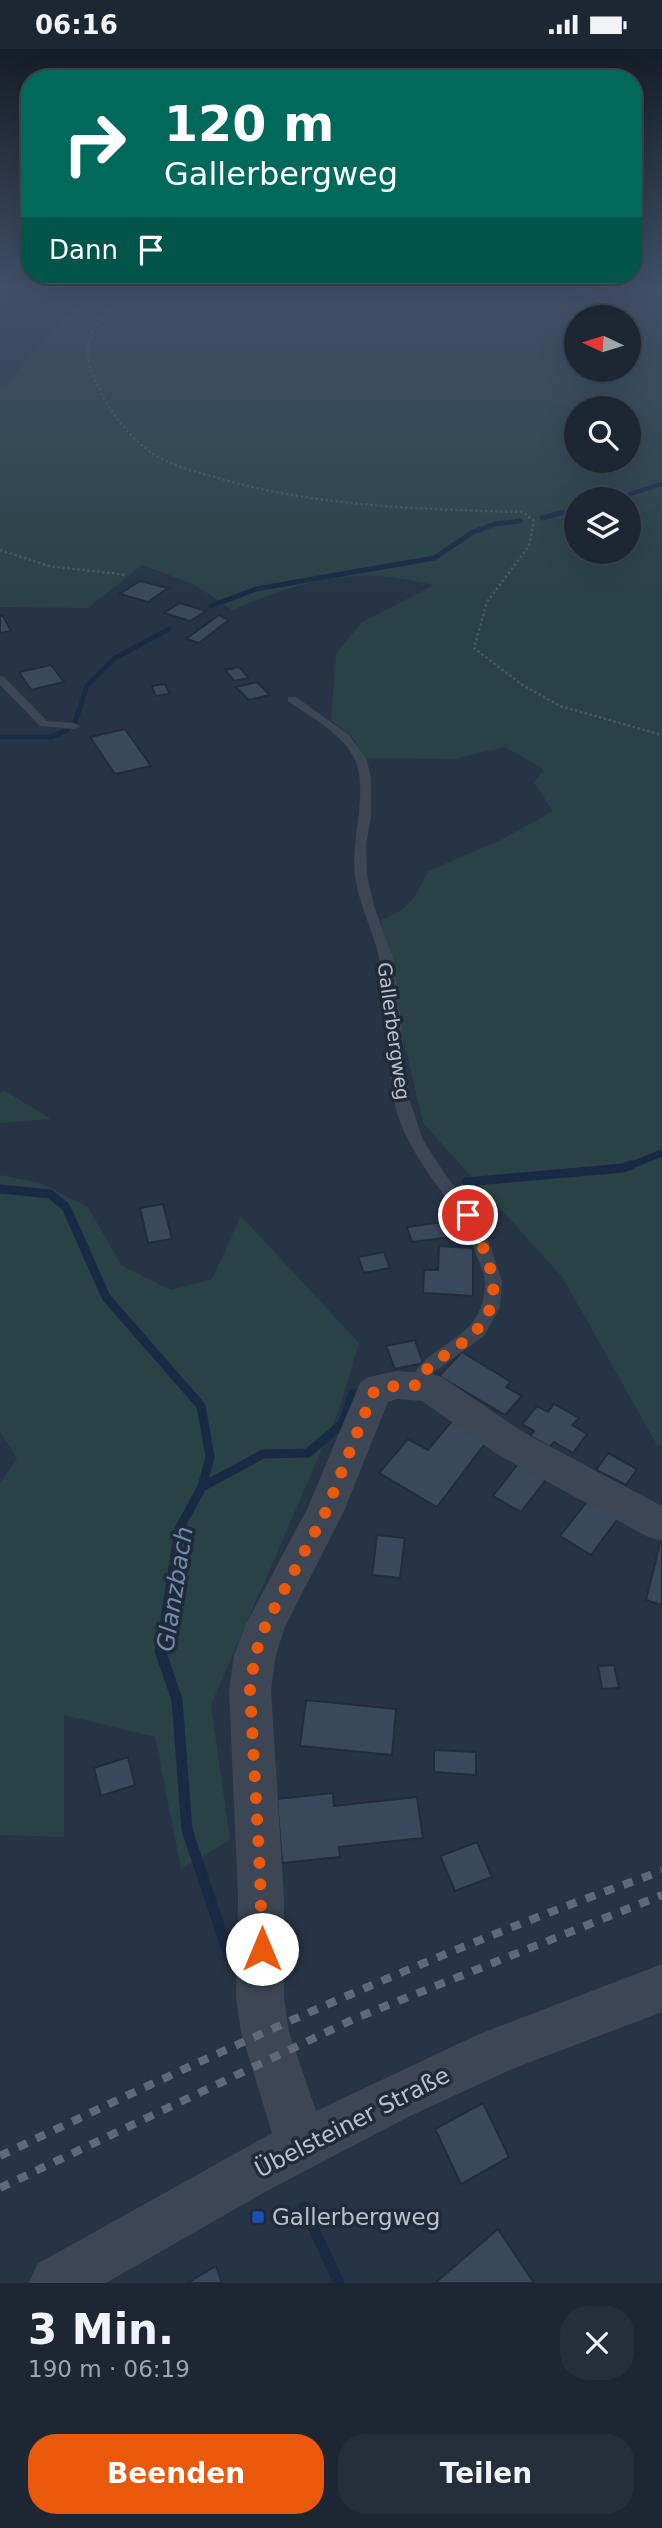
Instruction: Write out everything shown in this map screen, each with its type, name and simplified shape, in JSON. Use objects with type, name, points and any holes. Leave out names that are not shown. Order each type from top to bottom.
[{"type":"street","points":[[302,2146],[265,2032],[260,1998],[261,1897],[250,1690],[255,1655],[266,1624],[326,1511],[373,1393],[381,1387],[418,1385],[437,1392],[510,1443],[662,1525]]},
{"type":"street","name":"Übelsteiner Straße","points":[[56,2283],[149,2227],[441,2076],[573,2021],[662,1988]]},
{"type":"lane","points":[[0,679],[44,724],[74,726]]},
{"type":"lane","name":"Gallerbergweg","points":[[292,699],[345,737],[361,760],[365,778],[365,817],[359,845],[361,875],[367,906],[387,961],[402,1101],[415,1140],[439,1178],[468,1215],[481,1242],[494,1281],[491,1307],[478,1331],[428,1367],[418,1385]]},
{"type":"path","points":[[100,390],[127,432],[158,456],[227,481],[292,495],[432,508],[523,512],[534,521],[529,546],[486,602],[474,648],[519,684],[574,711],[635,726],[662,736]]},
{"type":"path","points":[[0,550],[49,566],[127,575]]},
{"type":"green space","points":[[0,390],[662,390],[662,1446],[657,1445],[563,1278],[423,1123],[394,998],[381,920],[405,907],[419,889],[428,871],[501,840],[553,811],[534,783],[543,771],[540,767],[505,747],[454,759],[364,758],[353,738],[331,720],[336,654],[362,622],[434,585],[387,577],[341,577],[304,584],[232,610],[195,585],[142,565],[88,608],[0,607]]},
{"type":"green space","points":[[5,1091],[51,1119],[0,1123],[0,1093]]},
{"type":"green space","points":[[0,1175],[41,1183],[88,1207],[121,1265],[171,1290],[212,1279],[241,1216],[359,1343],[339,1410],[211,1705],[230,1840],[181,1869],[155,1737],[64,1715],[64,1837],[0,1835],[0,1483],[17,1458],[0,1432]]},
{"type":"building","points":[[140,581],[168,588],[148,602],[120,594]]},
{"type":"building","points":[[180,603],[206,611],[190,621],[164,613]]},
{"type":"building","points":[[219,615],[229,620],[199,643],[186,639]]},
{"type":"building","points":[[0,616],[3,616],[11,631],[0,633]]},
{"type":"building","points":[[51,665],[64,682],[31,690],[19,672]]},
{"type":"building","points":[[239,667],[249,678],[234,681],[225,670]]},
{"type":"building","points":[[257,682],[270,695],[249,700],[236,687]]},
{"type":"building","points":[[165,684],[170,694],[156,696],[151,686]]},
{"type":"building","points":[[125,729],[151,766],[115,774],[90,737]]},
{"type":"building","points":[[163,1204],[172,1239],[148,1243],[140,1208]]},
{"type":"building","points":[[463,1219],[468,1235],[412,1242],[407,1227]]},
{"type":"building","points":[[439,1246],[473,1248],[473,1296],[423,1293],[424,1270],[438,1270]]},
{"type":"building","points":[[384,1252],[390,1268],[364,1273],[358,1257]]},
{"type":"building","points":[[415,1340],[423,1363],[395,1369],[386,1346]]},
{"type":"building","points":[[462,1352],[511,1382],[506,1387],[522,1396],[505,1415],[439,1376]]},
{"type":"building","points":[[554,1404],[579,1418],[572,1425],[587,1434],[573,1453],[554,1442],[550,1447],[530,1436],[534,1431],[522,1424],[537,1406],[548,1412]]},
{"type":"building","points":[[452,1421],[487,1441],[437,1507],[379,1473],[408,1439],[428,1450]]},
{"type":"building","points":[[608,1453],[637,1469],[626,1485],[596,1470]]},
{"type":"building","points":[[521,1460],[549,1476],[521,1512],[493,1496]]},
{"type":"building","points":[[589,1499],[619,1517],[591,1555],[560,1536]]},
{"type":"building","points":[[377,1535],[405,1538],[400,1578],[372,1575]]},
{"type":"building","points":[[662,1540],[662,1605],[646,1600]]},
{"type":"building","points":[[614,1665],[619,1688],[602,1689],[598,1666]]},
{"type":"building","points":[[306,1700],[396,1709],[392,1755],[300,1746]]},
{"type":"building","points":[[434,1750],[476,1752],[476,1775],[434,1772]]},
{"type":"building","points":[[128,1757],[135,1785],[101,1796],[94,1768]]},
{"type":"building","points":[[333,1793],[334,1806],[417,1797],[423,1838],[339,1847],[340,1857],[282,1863],[277,1799]]},
{"type":"building","points":[[477,1842],[492,1877],[455,1891],[440,1856]]},
{"type":"building","points":[[483,2103],[509,2157],[461,2184],[435,2129]]},
{"type":"building","points":[[498,2229],[534,2283],[435,2283]]},
{"type":"building","points":[[216,2266],[222,2283],[187,2283]]},
{"type":"waterway","points":[[641,491],[662,484]]},
{"type":"waterway","points":[[542,518],[564,512]]},
{"type":"waterway","points":[[211,606],[256,589],[434,558],[473,532],[495,524],[520,521]]},
{"type":"waterway","points":[[75,723],[87,686],[115,658],[169,629]]},
{"type":"waterway","points":[[0,737],[51,737],[67,730]]},
{"type":"waterway","points":[[627,1167],[662,1153]]},
{"type":"waterway","points":[[466,1182],[623,1168],[631,1165]]},
{"type":"waterway","name":"Glanzbach","points":[[0,1189],[50,1194],[66,1207],[106,1297],[201,1406],[210,1457],[202,1487]]},
{"type":"waterway","points":[[202,1487],[263,1454],[308,1453],[343,1423],[353,1393]]},
{"type":"waterway","name":"Glanzbach","points":[[160,1651],[179,1529],[202,1487]]},
{"type":"waterway","name":"Glanzbach","points":[[160,1651],[177,1700],[187,1830],[229,1955]]},
{"type":"waterway","name":"Glanzbach","points":[[304,2207],[339,2283]]},
{"type":"railway","points":[[0,2156],[163,2079],[410,1969],[662,1871]]},
{"type":"railway","points":[[0,2188],[356,2018],[662,1895]]},
{"type":"place","name":"Gallerbergweg","points":[[258,2217]]},
{"type":"route","points":[[262,1949],[250,1690],[255,1655],[266,1624],[326,1511],[373,1393],[381,1387],[418,1385],[428,1367],[472,1338],[485,1321],[491,1307],[494,1281],[481,1242],[468,1215]]}]
